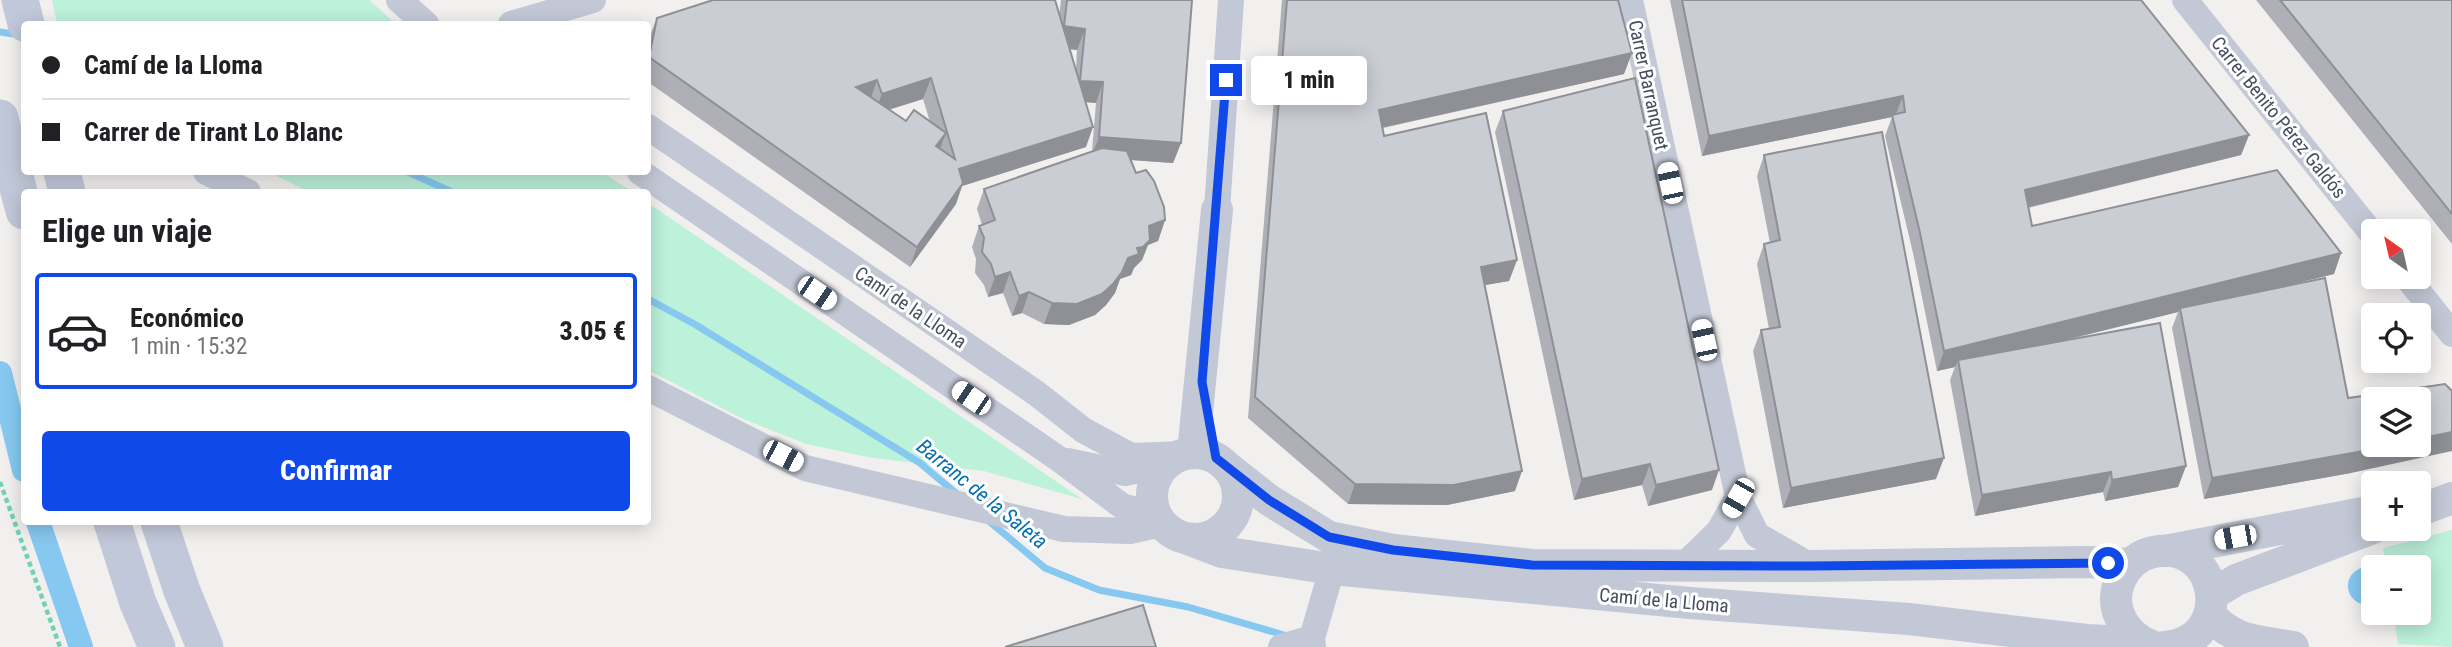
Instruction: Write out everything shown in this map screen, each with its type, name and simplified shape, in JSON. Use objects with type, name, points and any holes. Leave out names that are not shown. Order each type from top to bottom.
[{"type":"main road","points":[[20,0],[25,21]]},
{"type":"main road","points":[[0,118],[21,199]]},
{"type":"main road","points":[[113,525],[138,603],[157,647]]},
{"type":"main road","points":[[160,525],[182,592],[205,647]]},
{"type":"street","points":[[399,0],[423,21]]},
{"type":"street","points":[[516,21],[538,8],[593,0]]},
{"type":"street","points":[[1197,459],[1231,0]]},
{"type":"street","name":"Carrer Barranquet","points":[[1630,0],[1738,498],[1757,535],[1811,566]]},
{"type":"street","name":"Carrer Benito Pérez Galdós","points":[[2185,0],[2361,220]]},
{"type":"street","name":"Camí de la Lloma","points":[[651,129],[1025,385],[1083,430],[1131,456],[1197,459],[1329,537],[1393,550],[1532,565],[2131,564]]},
{"type":"street","points":[[212,175],[242,189]]},
{"type":"street","points":[[644,175],[1059,459],[1122,506],[1158,519]]},
{"type":"street","points":[[2416,289],[2452,334]]},
{"type":"street","points":[[651,390],[805,468],[1064,529],[1130,531],[1158,519]]},
{"type":"street","points":[[1059,459],[1125,473],[1197,459],[1234,478],[1238,504],[1233,517],[1214,535],[1188,539]]},
{"type":"street","points":[[1158,519],[1152,505],[1153,483],[1197,459]]},
{"type":"street","points":[[2431,500],[2452,497]]},
{"type":"street","points":[[2431,506],[2452,497]]},
{"type":"street","points":[[1683,566],[1719,531],[1738,498]]},
{"type":"street","points":[[2361,513],[2146,554],[2131,564],[2121,576],[2116,591],[2116,607],[2121,622],[2131,634],[2163,646],[2185,643],[2204,626],[2211,604],[2236,580],[2361,533]]},
{"type":"street","name":"Camí de la Lloma","points":[[1158,519],[1173,534],[1222,552],[1332,569],[1690,603],[1909,619],[2163,646]]},
{"type":"street","points":[[2164,551],[2191,559],[2202,569],[2208,581],[2211,604],[2227,632],[2293,647]]},
{"type":"street","points":[[1281,647],[1313,642],[1332,569]]},
{"type":"path","points":[[0,482],[60,647]]},
{"type":"green space","points":[[52,0],[369,0],[393,21],[56,21]]},
{"type":"green space","points":[[275,175],[607,175],[628,189],[303,189]]},
{"type":"green space","points":[[651,205],[1082,499],[984,471],[873,458],[806,444],[741,418],[651,372]]},
{"type":"green space","points":[[2452,530],[2452,647],[2398,644],[2395,625],[2431,625],[2431,555],[2384,555],[2383,548],[2410,541],[2431,541],[2431,535]]},
{"type":"water","points":[[2361,569],[2361,603],[2351,597],[2348,590],[2348,583],[2356,571]]},
{"type":"building","points":[[713,0],[1055,0],[1093,127],[959,169],[963,183],[917,247],[651,58],[657,18]],"holes":[[[931,78],[955,159],[936,146],[946,133],[914,110],[906,121],[856,87],[877,80],[882,94]]]},
{"type":"building","points":[[1067,0],[1192,0],[1181,143],[1099,137],[1103,82],[1080,81],[1085,29],[1064,26]]},
{"type":"building","points":[[1287,0],[1618,0],[1632,53],[1379,110],[1384,136],[1486,113],[1517,260],[1481,267],[1522,471],[1454,485],[1355,484],[1255,397]]},
{"type":"building","points":[[1682,0],[2141,0],[2249,135],[2025,190],[2032,226],[2277,170],[2341,253],[1944,351],[1892,115],[1905,112],[1903,96],[1709,136]]},
{"type":"building","points":[[2280,0],[2452,0],[2452,214]]},
{"type":"building","points":[[1635,78],[1719,470],[1656,485],[1650,464],[1582,479],[1503,111]]},
{"type":"building","points":[[1882,132],[1944,458],[1791,488],[1761,330],[1780,327],[1764,244],[1780,240],[1764,155]]},
{"type":"building","points":[[1102,148],[1127,151],[1136,173],[1146,170],[1154,181],[1164,207],[1165,220],[1149,226],[1150,240],[1143,247],[1137,248],[1139,254],[1128,258],[1122,272],[1102,294],[1077,304],[1052,303],[1029,292],[1019,296],[1010,272],[995,277],[991,264],[982,252],[984,238],[979,226],[995,220],[984,189]]},
{"type":"building","points":[[2325,278],[2348,398],[2361,396],[2361,451],[2212,478],[2180,308]]},
{"type":"building","points":[[2160,323],[2186,466],[2112,480],[2111,472],[1982,495],[1958,360]]},
{"type":"building","points":[[2445,384],[2452,391],[2452,432],[2431,436],[2431,387],[2424,387]]},
{"type":"building","points":[[1143,605],[1156,647],[1005,647]]},
{"type":"waterway","name":"Barranc de la Saleta","points":[[0,32],[20,35]]},
{"type":"waterway","name":"Barranc de la Saleta","points":[[415,175],[445,189]]},
{"type":"waterway","name":"Barranc de la Saleta","points":[[651,301],[696,325],[920,463],[957,494]]},
{"type":"waterway","points":[[0,373],[21,458]]},
{"type":"waterway","name":"Barranc de la Saleta","points":[[990,522],[1045,568],[1099,590],[1188,607],[1284,635]]},
{"type":"waterway","points":[[39,525],[81,647]]},
{"type":"route","points":[[1226,80],[1202,382],[1216,458],[1269,500],[1329,537],[1393,550],[1532,565],[2108,563]]}]
